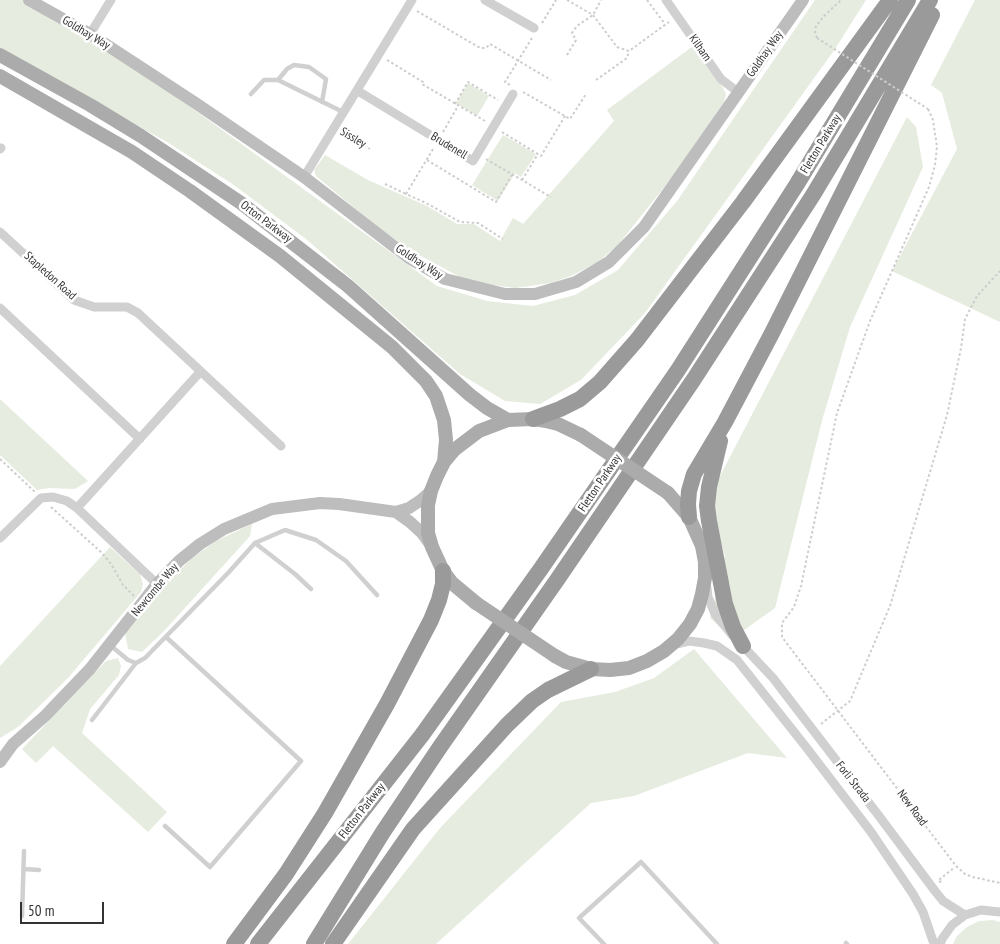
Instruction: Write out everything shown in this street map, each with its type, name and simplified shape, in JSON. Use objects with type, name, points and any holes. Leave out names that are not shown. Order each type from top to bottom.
[{"type":"highway","points":[[533,419],[560,410],[574,402],[600,382],[637,340],[743,202],[890,0]]},
{"type":"highway","name":"Fletton Parkway","points":[[258,944],[422,735],[540,570],[678,370],[797,184],[908,0]]},
{"type":"highway","name":"Fletton Parkway","points":[[314,944],[383,832],[419,778],[558,580],[694,379],[813,195],[930,0]]},
{"type":"highway","points":[[689,517],[689,491],[694,474],[725,422],[772,333],[940,0]]},
{"type":"highway","points":[[725,422],[709,487],[707,506],[725,604],[740,653]]},
{"type":"highway","points":[[234,944],[286,874],[320,821],[386,704],[436,606],[443,584],[443,571]]},
{"type":"highway","points":[[333,944],[413,829],[507,725],[532,701],[548,690],[591,669]]},
{"type":"main road","name":"Orton Parkway","points":[[0,55],[141,136],[241,203],[348,286],[470,395],[487,408],[508,420]]},
{"type":"main road","name":"Orton Parkway","points":[[0,76],[117,143],[190,191],[280,256],[392,347],[426,381],[436,396],[444,420],[446,440],[444,462]]},
{"type":"main road","points":[[533,419],[558,424],[581,435],[668,494],[689,517],[702,546],[705,562],[705,578],[698,609],[690,624],[672,645],[648,661],[629,668],[610,670],[591,669],[566,662],[457,589],[443,571],[432,547],[427,519],[431,491],[437,476],[444,462],[466,439],[479,431],[508,420],[533,419]]},
{"type":"street","name":"Goldhay Way","points":[[29,0],[90,34],[197,104],[304,178],[409,258],[445,279],[505,294],[536,294],[576,282],[609,262],[644,227],[802,0]]},
{"type":"street","points":[[90,34],[111,0]]},
{"type":"street","points":[[485,0],[533,33]]},
{"type":"street","name":"Kilham","points":[[666,0],[721,78],[738,92]]},
{"type":"street","points":[[304,178],[410,3]]},
{"type":"street","name":"Brudenell","points":[[358,91],[473,161],[513,94]]},
{"type":"street","name":"Stapledon Road","points":[[0,232],[74,300],[94,307],[127,307],[138,313],[281,446]]},
{"type":"street","points":[[0,308],[140,439]]},
{"type":"street","points":[[77,508],[200,372]]},
{"type":"street","points":[[396,512],[409,508],[431,491]]},
{"type":"street","points":[[0,538],[41,498],[53,497],[67,501],[77,508],[157,584]]},
{"type":"street","name":"Newcombe Way","points":[[0,762],[13,744],[65,697],[178,561],[200,544],[224,529],[272,509],[320,503],[396,512]]},
{"type":"street","points":[[396,512],[410,522],[432,547]]},
{"type":"street","points":[[705,578],[708,597],[715,614],[740,653]]},
{"type":"street","points":[[672,645],[689,641],[704,642],[740,653]]},
{"type":"street","name":"Forli Strada","points":[[740,653],[773,678],[943,901],[965,915]]},
{"type":"street","name":"Forli Strada","points":[[740,653],[806,747],[871,832],[916,898],[934,944]]},
{"type":"street","name":"Newcombe Way","points":[[0,750],[13,744]]},
{"type":"street","points":[[940,944],[942,938],[952,925],[965,915],[981,910],[999,911]]},
{"type":"lane","points":[[278,80],[287,69],[294,65],[309,67],[326,79],[322,102]]},
{"type":"lane","points":[[251,94],[264,80],[278,80],[344,112]]},
{"type":"lane","points":[[92,720],[136,663],[145,658],[166,637],[255,543],[285,530],[316,540],[346,561],[377,595]]},
{"type":"lane","points":[[255,543],[296,574],[311,589]]},
{"type":"lane","points":[[165,826],[210,867],[301,761],[166,637]]},
{"type":"lane","points":[[110,645],[128,660],[136,663]]},
{"type":"lane","points":[[22,916],[24,851]]},
{"type":"lane","points":[[604,944],[579,918],[641,862],[717,944]]},
{"type":"lane","points":[[24,869],[39,870]]},
{"type":"path","points":[[542,23],[556,0]]},
{"type":"path","points":[[567,0],[593,15],[617,48],[628,51]]},
{"type":"path","points":[[567,55],[576,40],[572,33],[577,26],[593,15],[601,0]]},
{"type":"path","points":[[647,0],[665,25]]},
{"type":"path","name":"New Road","points":[[841,0],[825,14],[816,26],[817,38],[928,109],[933,120],[937,148],[929,187],[870,321],[836,413],[800,586],[794,607],[782,623],[782,637],[956,866],[972,877],[1000,883]]},
{"type":"path","points":[[410,3],[480,48],[486,48],[490,44],[551,80]]},
{"type":"path","points":[[596,80],[627,58],[628,51],[677,16]]},
{"type":"path","points":[[533,33],[505,82],[570,119],[586,94]]},
{"type":"path","points":[[379,55],[423,82],[422,84],[541,156],[565,116]]},
{"type":"path","points":[[455,104],[468,82],[506,105]]},
{"type":"path","points":[[406,194],[458,106]]},
{"type":"path","name":"Sissley","points":[[334,127],[370,149]]},
{"type":"path","points":[[477,154],[550,197]]},
{"type":"path","points":[[522,180],[538,154]]},
{"type":"path","points":[[427,160],[496,202],[512,175]]},
{"type":"path","points":[[385,184],[426,203],[460,222],[478,224],[503,239]]},
{"type":"path","points":[[812,730],[840,711],[850,701],[890,606],[947,415],[965,319],[977,296],[1000,271]]},
{"type":"path","points":[[0,459],[102,554],[111,564],[123,586],[142,603]]},
{"type":"path","points":[[939,882],[956,866]]},
{"type":"shaded area","points":[[0,0],[29,0],[90,34],[437,286],[487,301],[533,306],[575,295],[618,270],[677,201],[815,0],[866,0],[835,49],[645,313],[581,380],[540,404],[505,401],[460,374],[306,239],[231,183],[167,142],[0,50]]},
{"type":"shaded area","points":[[975,0],[1000,0],[1000,322],[892,271],[957,149],[942,93],[931,85]]},
{"type":"shaded area","points":[[693,46],[723,88],[726,94],[724,102],[674,175],[617,246],[598,262],[571,276],[551,283],[515,288],[486,284],[460,277],[410,250],[376,226],[316,176],[314,170],[325,155],[368,180],[427,206],[457,224],[474,224],[500,241],[513,218],[523,224],[614,121],[607,110]]},
{"type":"shaded area","points":[[468,83],[489,96],[477,116],[456,103]]},
{"type":"shaded area","points":[[907,117],[916,127],[923,167],[850,327],[823,417],[775,608],[733,638],[710,618],[725,556],[708,499]]},
{"type":"shaded area","points":[[503,135],[536,154],[521,177],[515,173],[498,201],[472,185]]},
{"type":"shaded area","points":[[0,399],[88,481],[75,489],[49,488],[37,490],[0,455]]},
{"type":"shaded area","points":[[252,524],[250,536],[165,630],[142,652],[128,649],[125,633],[162,588],[191,559],[216,541]]},
{"type":"shaded area","points":[[110,547],[140,574],[143,584],[141,592],[68,678],[18,727],[0,738],[0,666]]},
{"type":"shaded area","points":[[694,649],[787,758],[748,753],[634,796],[591,803],[436,944],[348,944],[440,828],[561,702],[615,692],[654,678]]},
{"type":"shaded area","points":[[118,658],[121,666],[119,675],[90,709],[82,733],[167,812],[148,832],[53,746],[36,763],[22,749],[106,661]]},
{"type":"shaded area","points":[[993,920],[1000,922],[1000,944],[953,944],[957,936],[967,927],[979,921]]}]
